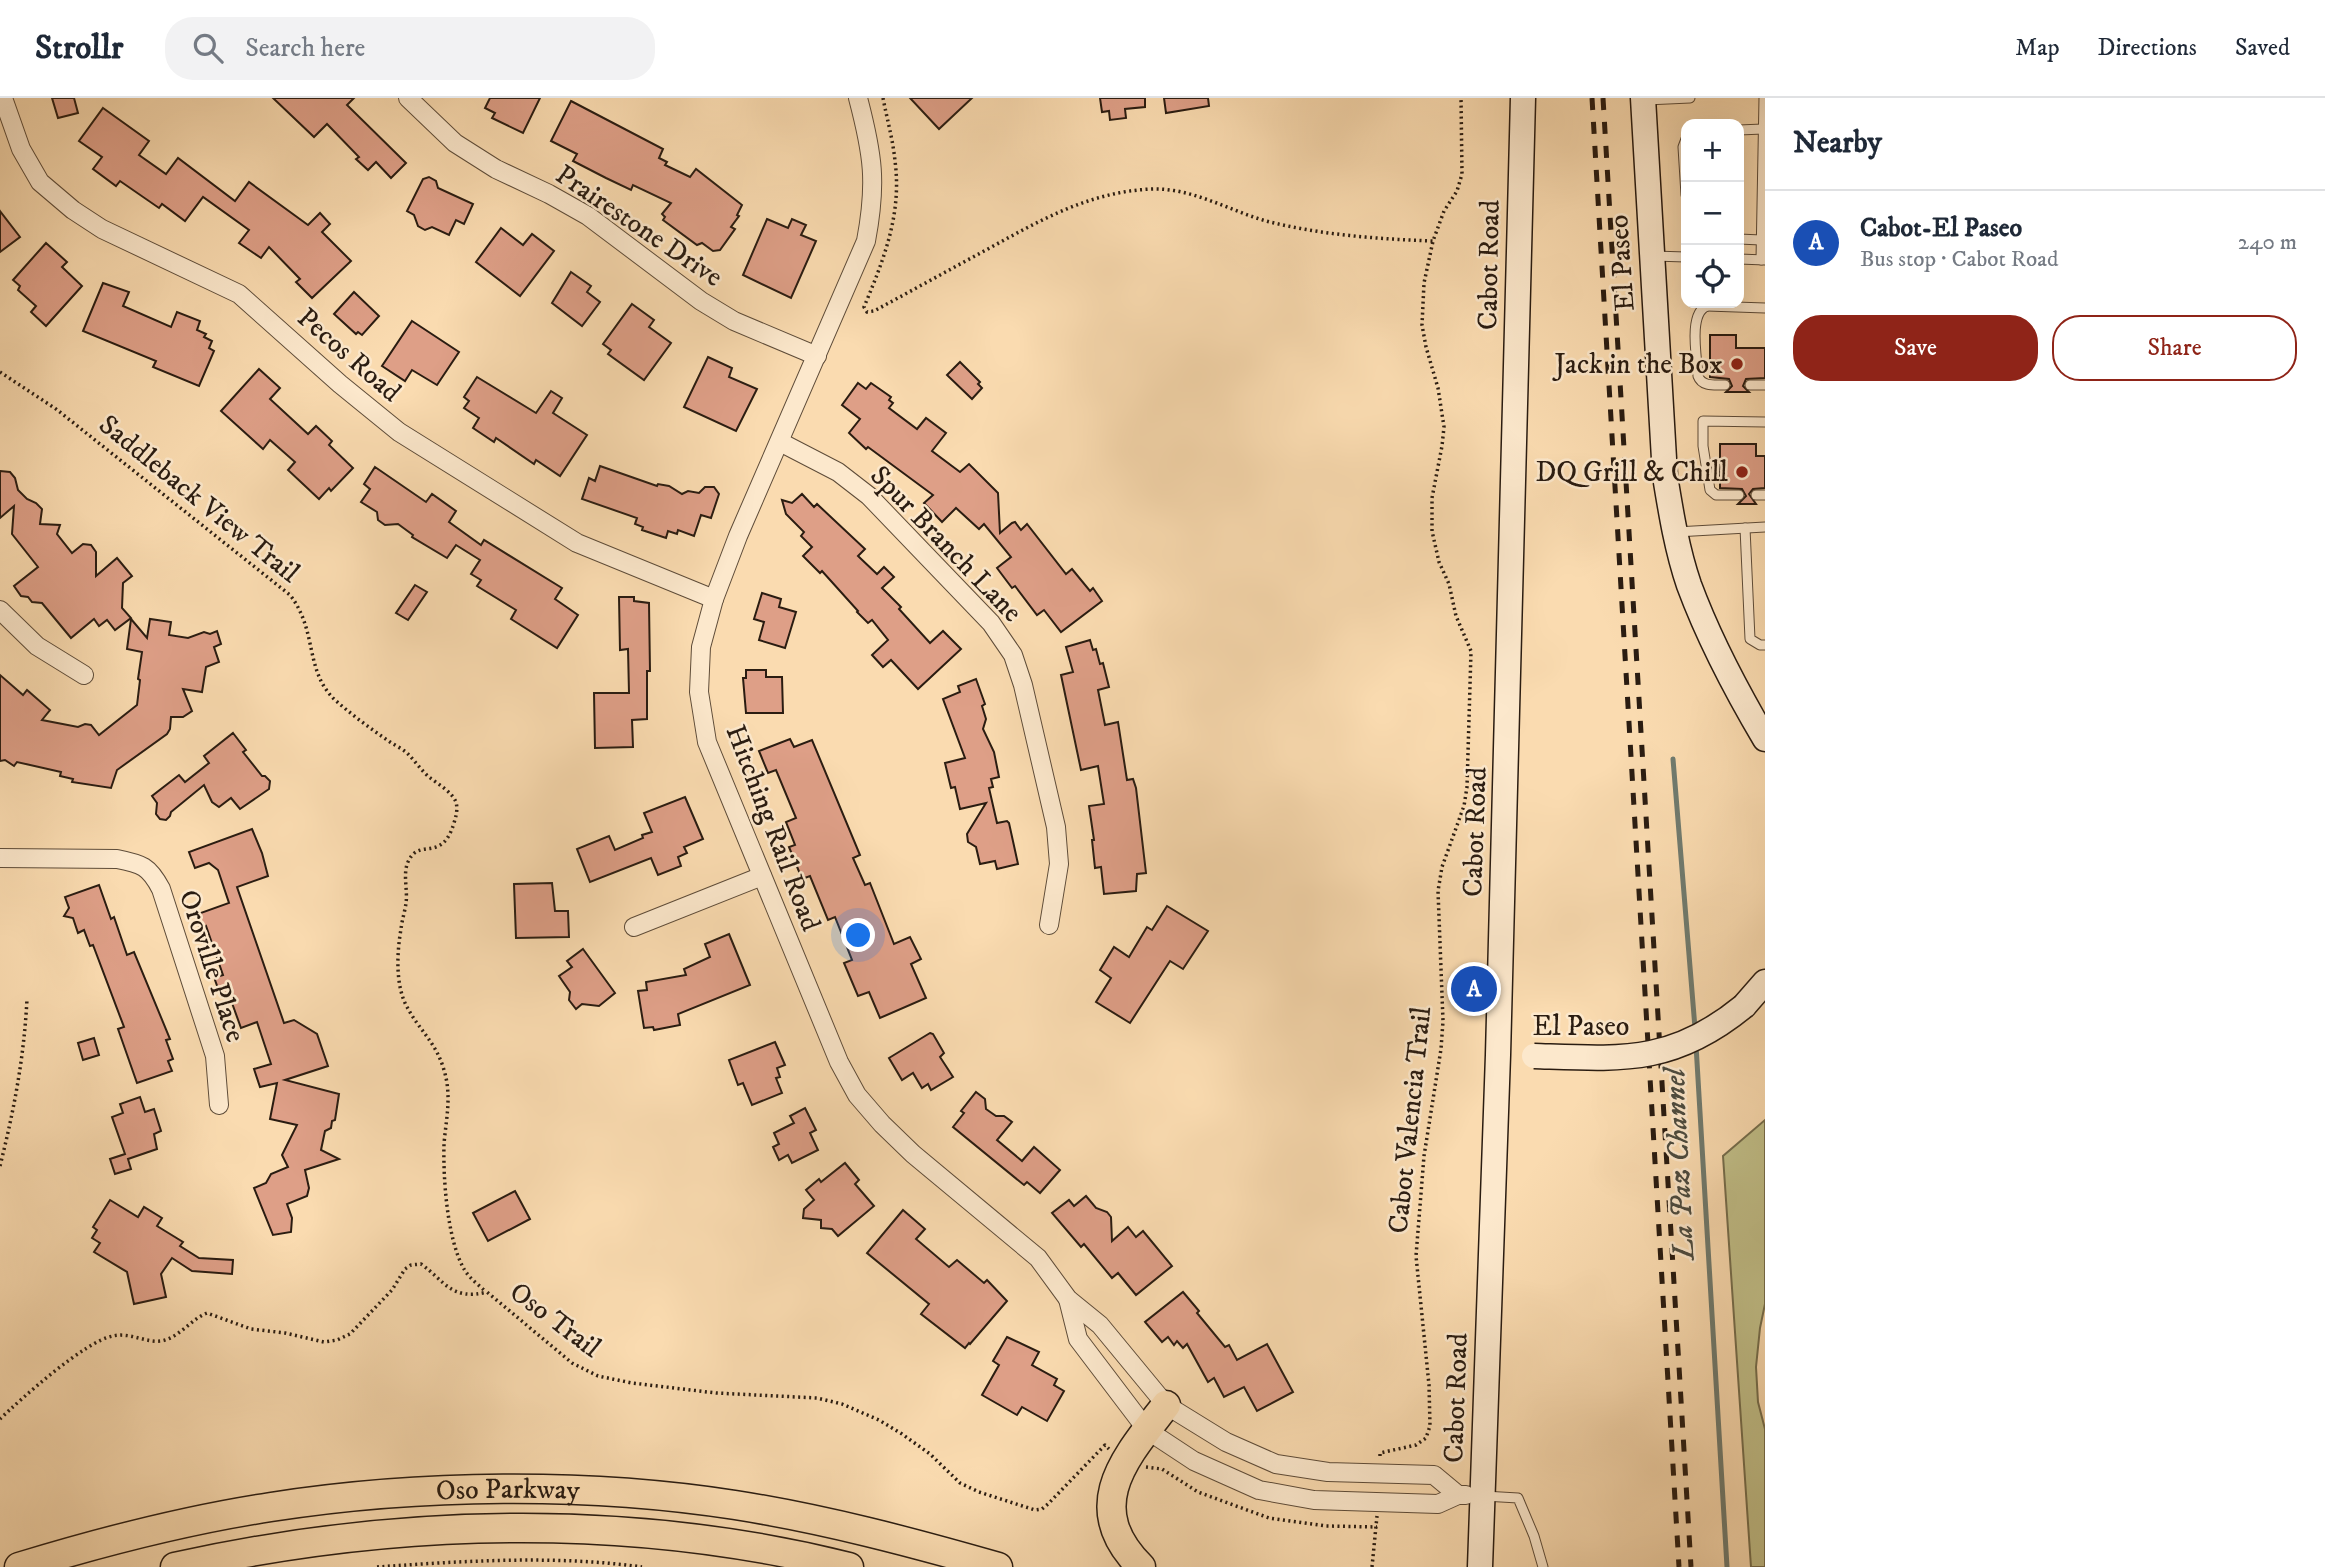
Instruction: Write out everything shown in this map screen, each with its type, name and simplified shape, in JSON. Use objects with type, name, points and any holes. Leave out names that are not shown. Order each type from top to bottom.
[{"type":"main road","name":"Cabot Road","points":[[1480,1567],[1498,1055],[1523,98]]},
{"type":"main road","name":"El Paseo","points":[[1643,99],[1665,476],[1674,532],[1689,584],[1708,632],[1765,739]]},
{"type":"main road","name":"El Paseo","points":[[1498,1055],[1614,1059],[1639,1056],[1681,1045],[1704,1035],[1725,1021],[1744,1006],[1765,982]]},
{"type":"main road","points":[[1141,1567],[1122,1541],[1115,1525],[1112,1492],[1116,1475],[1124,1460],[1166,1405]]},
{"type":"main road","name":"Oso Parkway","points":[[19,1567],[143,1532],[271,1507],[410,1492],[533,1490],[601,1492],[734,1505],[925,1545],[998,1567]]},
{"type":"main road","name":"Oso Parkway","points":[[175,1567],[241,1552],[319,1540],[401,1533],[529,1529],[617,1532],[682,1538],[756,1548],[849,1567]]},
{"type":"street","name":"Pecos Road","points":[[3,98],[21,149],[40,182],[72,211],[102,229],[239,294],[340,384],[399,432],[578,543],[714,599]]},
{"type":"street","name":"Prairestone Drive","points":[[408,98],[455,143],[496,169],[549,194],[587,216],[701,301],[734,321],[817,356]]},
{"type":"street","name":"Hitching Rail Road","points":[[858,98],[869,140],[873,172],[873,205],[866,241],[738,536],[714,599],[701,647],[699,692],[707,743],[839,1062],[857,1095],[881,1124],[1038,1258],[1068,1299],[1100,1325],[1166,1405],[1226,1443],[1276,1464],[1328,1472],[1434,1475],[1458,1495]]},
{"type":"street","name":"Spur Branch Lane","points":[[780,442],[838,472],[869,496],[991,623],[1013,655],[1023,685],[1056,827],[1059,864],[1049,925]]},
{"type":"street","points":[[0,610],[37,646],[84,675]]},
{"type":"street","name":"Oroville Place","points":[[0,858],[117,859],[134,862],[152,872],[161,889],[215,1056],[219,1105]]},
{"type":"street","points":[[634,926],[762,876]]},
{"type":"street","name":"Hitching Rail Road","points":[[1068,1299],[1078,1339],[1147,1430],[1194,1461],[1259,1490],[1314,1500],[1438,1504],[1458,1495],[1483,1496]]},
{"type":"lane","points":[[1643,99],[1690,98]]},
{"type":"lane","points":[[1744,259],[1763,260],[1763,98]]},
{"type":"lane","points":[[1744,130],[1763,129]]},
{"type":"lane","points":[[1744,239],[1761,240]]},
{"type":"lane","points":[[1651,256],[1681,257]]},
{"type":"lane","points":[[1744,307],[1765,308]]},
{"type":"lane","points":[[1703,308],[1698,313],[1696,324],[1699,380],[1707,385],[1725,385]]},
{"type":"lane","points":[[1749,385],[1765,385]]},
{"type":"lane","points":[[1739,495],[1716,495],[1710,490],[1703,446],[1703,421],[1765,422]]},
{"type":"lane","points":[[1674,532],[1765,527]]},
{"type":"lane","points":[[1745,528],[1750,639],[1765,645]]},
{"type":"lane","points":[[1483,1496],[1518,1498],[1543,1567]]},
{"type":"path","points":[[883,98],[895,162],[897,201],[883,262],[864,307],[867,312],[874,311],[1069,206],[1115,194],[1181,191],[1269,222],[1364,238],[1433,241]]},
{"type":"path","name":"Cabot Valencia Trail","points":[[1379,1461],[1380,1453],[1416,1445],[1426,1438],[1430,1426],[1429,1385],[1416,1256],[1424,1156],[1443,1021],[1438,891],[1442,867],[1464,806],[1467,787],[1471,651],[1456,616],[1432,531],[1432,498],[1444,427],[1438,388],[1422,325],[1424,283],[1433,241],[1444,211],[1457,191],[1462,174],[1461,98]]},
{"type":"path","name":"Saddleback View Trail","points":[[0,372],[56,409],[144,480],[179,504],[290,596],[301,610],[308,627],[315,670],[321,684],[355,716],[407,752],[456,803],[457,813],[447,841],[418,851],[409,859],[399,971],[405,1005],[429,1036],[444,1070],[449,1115],[444,1142],[444,1164],[455,1245],[465,1271],[487,1292]]},
{"type":"path","points":[[0,1167],[24,1050],[27,999]]},
{"type":"path","name":"Oso Trail","points":[[0,1419],[32,1388],[99,1340],[113,1335],[130,1335],[160,1341],[172,1337],[201,1315],[208,1313],[251,1329],[324,1342],[337,1340],[350,1334],[392,1290],[405,1269],[421,1264],[444,1286],[460,1293],[477,1295],[487,1292],[572,1363],[598,1376],[680,1388],[817,1398],[842,1404],[879,1420],[902,1434],[930,1454],[960,1483],[1035,1510],[1048,1504],[1105,1445],[1114,1452]]},
{"type":"path","points":[[1372,1567],[1377,1511]]},
{"type":"path","points":[[377,1567],[439,1562],[535,1561],[642,1567]]},
{"type":"shaded area","points":[[1765,1120],[1765,1304],[1756,1367],[1758,1402],[1765,1429],[1765,1567],[1751,1567],[1723,1156]]},
{"type":"building","points":[[52,98],[74,98],[78,113],[58,118]]},
{"type":"building","points":[[273,98],[354,98],[347,105],[406,163],[391,178],[376,162],[368,170],[327,124],[314,137]]},
{"type":"building","points":[[490,98],[540,98],[523,133],[492,118],[495,113],[485,108]]},
{"type":"building","points":[[910,98],[972,98],[939,129]]},
{"type":"building","points":[[1100,98],[1145,98],[1145,107],[1125,109],[1126,118],[1110,120],[1109,111],[1102,112]]},
{"type":"building","points":[[1164,98],[1208,98],[1209,106],[1166,113]]},
{"type":"building","points":[[571,101],[663,149],[659,158],[667,162],[665,165],[690,177],[696,169],[742,205],[737,215],[739,216],[731,227],[735,229],[720,250],[713,251],[702,243],[697,245],[663,220],[665,217],[662,214],[671,203],[633,185],[631,190],[573,161],[577,154],[551,141]]},
{"type":"building","points":[[103,108],[149,141],[139,155],[166,174],[178,158],[235,201],[249,182],[308,225],[320,213],[330,224],[322,232],[351,261],[312,298],[296,282],[300,279],[269,247],[261,258],[239,243],[249,230],[203,197],[185,221],[162,204],[159,208],[120,181],[116,186],[93,169],[102,157],[79,141]]},
{"type":"building","points":[[429,177],[436,181],[438,188],[473,204],[464,224],[456,220],[449,235],[432,227],[425,230],[418,226],[414,215],[407,211],[423,179]]},
{"type":"building","points":[[0,211],[20,237],[0,252]]},
{"type":"building","points":[[767,219],[788,228],[792,219],[806,225],[801,235],[816,241],[791,298],[743,275]]},
{"type":"building","points":[[501,228],[523,245],[532,234],[554,251],[520,296],[476,262]]},
{"type":"building","points":[[46,243],[67,262],[62,267],[82,286],[46,326],[31,312],[36,306],[18,290],[20,286],[13,280]]},
{"type":"building","points":[[571,272],[591,286],[587,292],[600,302],[582,326],[552,303]]},
{"type":"building","points":[[103,283],[129,292],[123,306],[171,327],[177,312],[200,321],[197,330],[212,341],[209,348],[214,351],[199,386],[153,367],[156,361],[83,331]]},
{"type":"building","points":[[354,292],[379,316],[362,335],[358,332],[356,334],[334,314]]},
{"type":"building","points":[[632,304],[654,320],[649,327],[671,343],[644,380],[608,354],[611,350],[603,344]]},
{"type":"building","points":[[412,321],[459,352],[437,385],[412,370],[405,381],[382,366]]},
{"type":"building","name":"Jack in the Box","points":[[1710,335],[1736,335],[1736,348],[1765,348],[1765,378],[1746,379],[1743,386],[1749,392],[1726,392],[1732,386],[1729,379],[1710,377]]},
{"type":"building","points":[[708,357],[732,368],[729,377],[757,389],[736,431],[684,407]]},
{"type":"building","points":[[960,362],[980,382],[978,384],[982,388],[972,399],[947,375]]},
{"type":"building","points":[[259,369],[280,388],[270,399],[308,434],[316,426],[332,441],[329,445],[353,468],[331,491],[329,488],[319,499],[288,470],[295,462],[270,440],[263,449],[221,411]]},
{"type":"building","points":[[477,377],[536,413],[551,391],[562,398],[553,413],[587,435],[560,476],[536,460],[534,464],[496,438],[494,442],[473,428],[479,418],[464,408],[469,401],[464,397]]},
{"type":"building","points":[[858,383],[866,389],[871,383],[891,397],[889,400],[893,403],[889,408],[917,429],[926,418],[946,433],[932,451],[960,472],[969,464],[998,493],[1000,533],[1015,522],[1021,530],[1027,524],[1066,574],[1072,569],[1090,591],[1093,588],[1102,601],[1061,632],[1044,610],[1037,615],[997,568],[1011,557],[984,524],[979,529],[956,508],[942,522],[924,503],[933,495],[868,447],[866,449],[849,433],[860,419],[842,405]]},
{"type":"building","name":"DQ Grill & Chill","points":[[1720,444],[1756,444],[1756,456],[1765,456],[1765,488],[1753,489],[1749,494],[1756,504],[1738,504],[1746,496],[1742,489],[1720,488]]},
{"type":"building","points":[[600,466],[657,486],[669,486],[682,494],[688,491],[699,493],[705,487],[714,487],[719,494],[711,518],[701,515],[694,536],[678,530],[677,534],[668,531],[666,538],[642,530],[643,527],[635,524],[637,518],[582,499],[589,478],[595,481]]},
{"type":"building","points":[[375,467],[426,502],[432,494],[456,511],[449,522],[481,545],[484,540],[562,588],[555,599],[578,615],[557,648],[511,619],[516,610],[477,586],[481,580],[471,574],[480,560],[456,545],[447,558],[412,537],[413,535],[398,524],[385,525],[378,520],[377,512],[361,502],[370,489],[364,484]]},
{"type":"building","points":[[0,471],[10,472],[15,478],[18,490],[42,509],[40,524],[60,525],[57,534],[72,553],[83,544],[91,545],[96,552],[96,576],[117,558],[132,576],[123,583],[122,608],[131,618],[115,630],[107,620],[99,626],[94,619],[71,638],[42,603],[32,602],[28,597],[21,596],[14,586],[38,567],[12,534],[14,506],[0,518]]},
{"type":"building","points":[[802,494],[814,507],[817,504],[865,549],[858,556],[877,574],[884,567],[894,577],[882,588],[930,643],[943,631],[961,649],[918,689],[891,660],[883,667],[872,655],[888,640],[872,620],[868,623],[822,571],[820,573],[803,556],[812,547],[801,536],[804,532],[786,514],[782,500],[792,503]]},
{"type":"building","points":[[415,585],[427,592],[408,620],[396,613]]},
{"type":"building","points":[[762,593],[781,599],[779,607],[796,612],[785,648],[759,640],[764,622],[754,619]]},
{"type":"building","points":[[619,597],[634,597],[634,601],[649,603],[650,671],[647,671],[647,719],[632,720],[633,747],[595,748],[594,693],[629,693],[628,649],[620,650]]},
{"type":"building","points":[[131,619],[147,638],[150,619],[171,622],[169,635],[188,638],[217,631],[221,644],[214,647],[219,662],[206,667],[202,692],[183,689],[192,711],[183,717],[171,717],[167,734],[117,770],[111,788],[72,782],[73,779],[60,776],[61,772],[17,762],[14,766],[5,760],[0,761],[0,675],[23,695],[27,690],[50,710],[42,720],[78,727],[91,725],[99,735],[137,705],[142,652],[127,649]]},
{"type":"building","points":[[1090,640],[1100,664],[1103,663],[1109,687],[1098,690],[1105,725],[1118,722],[1127,780],[1133,779],[1136,788],[1146,873],[1137,874],[1136,891],[1104,894],[1101,867],[1095,868],[1089,806],[1104,804],[1098,766],[1081,770],[1061,675],[1073,672],[1066,647]]},
{"type":"building","points":[[746,670],[766,670],[766,677],[782,677],[783,713],[746,713],[743,678],[746,678]]},
{"type":"building","points":[[976,679],[985,704],[982,706],[986,719],[983,729],[994,752],[999,777],[991,779],[993,787],[989,788],[997,823],[1009,823],[1018,864],[997,869],[995,861],[980,864],[976,847],[968,842],[967,834],[986,803],[960,809],[945,763],[965,758],[943,699],[960,692],[958,686]]},
{"type":"building","points":[[233,733],[246,750],[243,752],[262,776],[270,781],[269,789],[240,809],[231,798],[219,807],[212,802],[204,785],[171,812],[166,820],[160,819],[156,814],[157,803],[152,796],[179,775],[185,782],[209,763],[204,756]]},
{"type":"building","points":[[790,739],[794,747],[812,740],[860,855],[853,858],[865,885],[870,883],[894,944],[910,937],[921,959],[911,964],[926,998],[880,1018],[869,992],[858,996],[844,963],[852,960],[835,917],[828,920],[810,876],[802,879],[789,847],[795,845],[786,822],[796,818],[776,770],[768,773],[759,751]]},
{"type":"building","points":[[685,797],[703,839],[684,847],[687,853],[678,857],[681,866],[658,875],[651,858],[590,882],[577,849],[609,836],[615,850],[643,838],[642,835],[652,832],[644,813]]},
{"type":"building","points":[[252,829],[268,876],[237,887],[284,1023],[294,1020],[317,1034],[328,1066],[285,1080],[339,1094],[335,1120],[332,1121],[331,1128],[325,1131],[321,1150],[339,1159],[305,1170],[309,1188],[307,1196],[287,1204],[292,1218],[291,1232],[273,1235],[254,1188],[266,1183],[271,1174],[288,1167],[282,1155],[297,1125],[270,1119],[277,1083],[260,1087],[254,1069],[271,1064],[257,1022],[241,1028],[232,1003],[229,1004],[225,993],[220,994],[215,980],[223,975],[206,926],[200,929],[195,915],[229,903],[218,870],[209,863],[195,868],[189,852]]},
{"type":"building","points":[[552,883],[555,911],[568,911],[569,937],[516,938],[514,884]]},
{"type":"building","points":[[99,885],[127,955],[134,952],[170,1039],[166,1040],[173,1059],[168,1061],[172,1071],[137,1083],[118,1029],[124,1027],[93,945],[90,946],[84,930],[78,933],[73,918],[64,916],[69,908],[65,897]]},
{"type":"building","points":[[1167,906],[1208,931],[1183,969],[1170,961],[1130,1023],[1096,1002],[1111,978],[1100,970],[1114,947],[1129,957],[1147,927],[1152,930]]},
{"type":"building","points":[[729,934],[750,985],[678,1014],[680,1025],[654,1030],[653,1027],[644,1028],[638,991],[647,990],[646,982],[686,975],[684,969],[710,957],[705,944]]},
{"type":"building","points":[[583,949],[615,993],[599,1006],[582,1004],[576,1009],[569,1000],[570,992],[559,976],[572,967],[567,961]]},
{"type":"building","points":[[930,1033],[944,1053],[940,1057],[953,1077],[931,1090],[928,1084],[922,1088],[913,1073],[902,1080],[889,1058]]},
{"type":"building","points":[[94,1038],[99,1055],[83,1060],[78,1043]]},
{"type":"building","points":[[775,1042],[785,1065],[777,1068],[780,1077],[776,1078],[782,1093],[752,1105],[743,1083],[738,1085],[729,1060]]},
{"type":"building","points":[[976,1092],[985,1099],[986,1109],[1012,1122],[997,1140],[1022,1161],[1034,1147],[1060,1170],[1040,1193],[1027,1182],[1024,1185],[953,1127],[964,1113],[961,1111]]},
{"type":"building","points":[[140,1097],[145,1112],[154,1109],[161,1131],[154,1134],[157,1149],[128,1159],[131,1169],[115,1174],[110,1159],[125,1154],[112,1117],[123,1113],[120,1104]]},
{"type":"building","points":[[805,1108],[816,1130],[810,1133],[818,1150],[792,1163],[788,1155],[779,1160],[773,1147],[779,1144],[774,1133],[794,1123],[790,1116]]},
{"type":"building","points":[[845,1163],[859,1180],[855,1184],[874,1206],[838,1236],[832,1229],[821,1228],[821,1220],[803,1218],[804,1209],[814,1200],[806,1190]]},
{"type":"building","points":[[515,1191],[530,1219],[488,1241],[473,1213]]},
{"type":"building","points":[[1086,1196],[1096,1208],[1107,1212],[1111,1217],[1112,1241],[1128,1227],[1136,1237],[1143,1231],[1172,1266],[1136,1295],[1118,1273],[1112,1278],[1084,1244],[1081,1247],[1052,1213],[1069,1200],[1074,1206]]},
{"type":"building","points":[[110,1200],[138,1217],[144,1207],[162,1218],[157,1226],[183,1242],[180,1246],[199,1258],[233,1260],[232,1274],[192,1271],[172,1258],[161,1274],[166,1297],[134,1304],[127,1272],[94,1252],[100,1243],[92,1238],[97,1230],[93,1227]]},
{"type":"building","points":[[903,1210],[925,1229],[916,1239],[949,1267],[957,1260],[984,1283],[987,1280],[1007,1301],[965,1348],[921,1314],[929,1304],[867,1253]]},
{"type":"building","points":[[1183,1292],[1225,1347],[1229,1345],[1237,1360],[1267,1344],[1293,1392],[1257,1411],[1244,1387],[1224,1397],[1214,1378],[1208,1382],[1187,1344],[1183,1348],[1177,1341],[1174,1345],[1168,1337],[1162,1342],[1145,1322]]},
{"type":"building","points":[[1007,1337],[1039,1352],[1032,1365],[1057,1379],[1054,1385],[1064,1391],[1047,1421],[1022,1407],[1017,1415],[982,1395],[999,1365],[993,1361]]},
{"type":"waterway","name":"La Paz Channel","points":[[1673,759],[1695,1028]]},
{"type":"waterway","name":"La Paz Channel","points":[[1696,1045],[1727,1567]]},
{"type":"railway","points":[[1592,98],[1679,1567]]},
{"type":"railway","points":[[1603,98],[1691,1567]]},
{"type":"place","name":"Jack in the Box","points":[[1737,364]]},
{"type":"place","name":"DQ Grill & Chill","points":[[1742,472]]},
{"type":"place","name":"Cabot-El Paseo","points":[[1474,989]]}]
